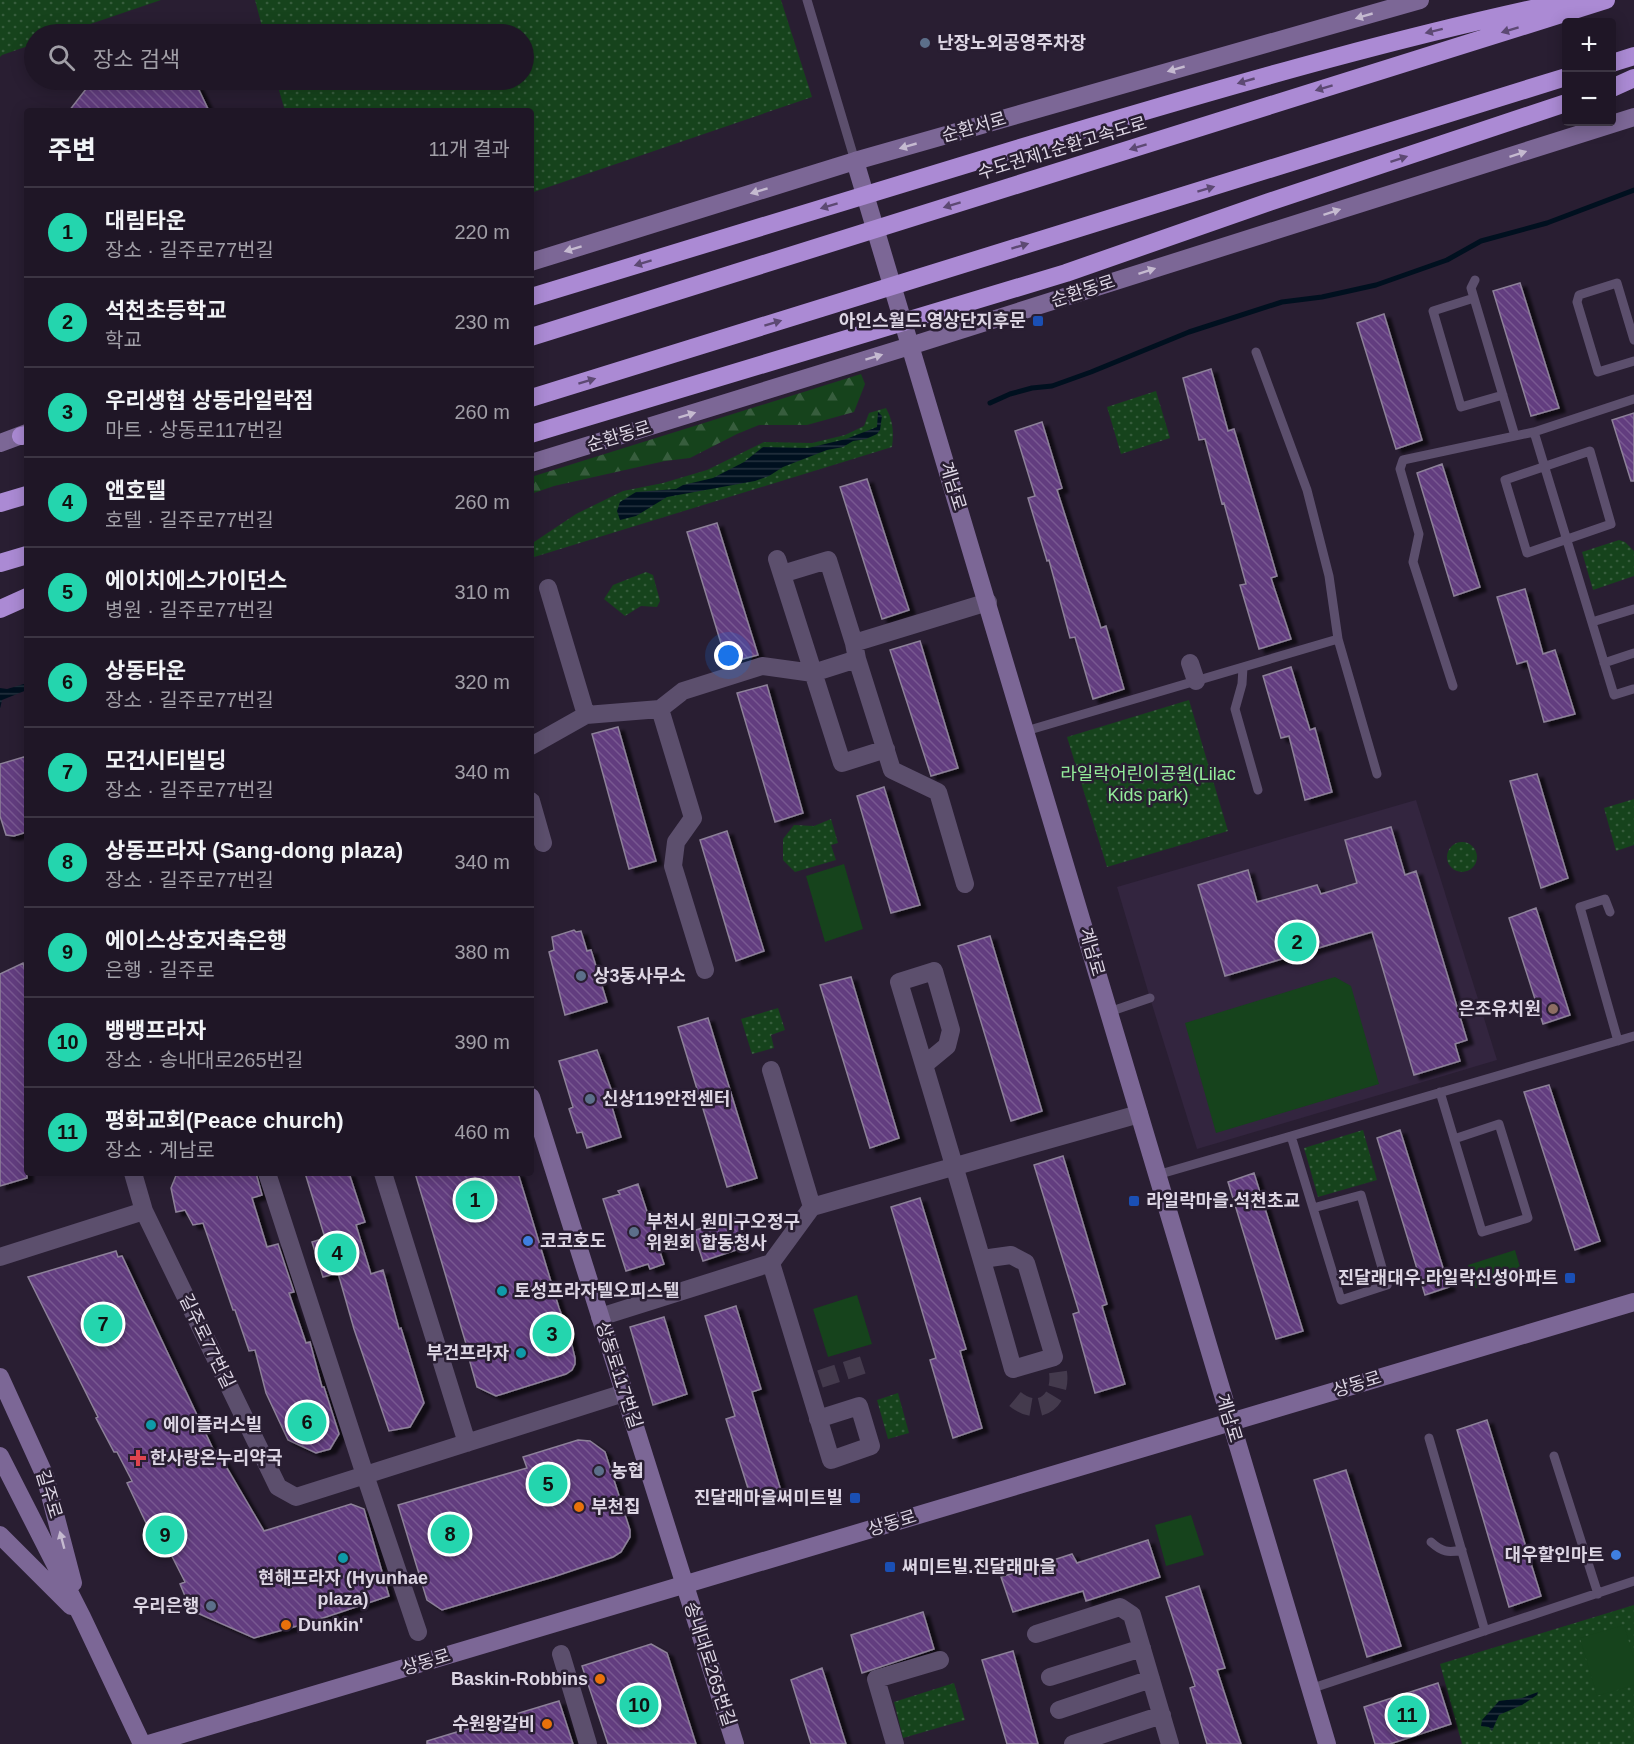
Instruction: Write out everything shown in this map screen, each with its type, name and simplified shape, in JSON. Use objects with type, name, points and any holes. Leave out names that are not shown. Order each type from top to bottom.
[{"type":"highway","points":[[534,296],[1266,75],[1483,19],[1573,0]]},
{"type":"highway","name":"수도권제1순환고속도로","points":[[534,336],[1606,0]]},
{"type":"highway","points":[[1616,61],[1634,56]]},
{"type":"highway","points":[[534,397],[1562,78]]},
{"type":"highway","points":[[1616,86],[1634,78]]},
{"type":"highway","points":[[534,433],[1066,273],[1269,202],[1562,104]]},
{"type":"highway","points":[[0,503],[24,496]]},
{"type":"highway","points":[[0,563],[24,556]]},
{"type":"highway","points":[[0,609],[24,598]]},
{"type":"street","name":"순환서로","points":[[534,261],[855,161],[1420,0]]},
{"type":"street","name":"순환동로","points":[[534,462],[1634,117]]},
{"type":"street","name":"계남로","points":[[855,161],[1327,1744]]},
{"type":"street","points":[[0,443],[24,435]]},
{"type":"street","points":[[886,749],[842,763],[780,566],[828,560],[886,749],[892,770],[938,792],[965,884]]},
{"type":"street","points":[[548,588],[586,715]]},
{"type":"street","points":[[534,744],[586,715],[660,709],[683,690],[762,666],[813,673],[856,651],[988,602]]},
{"type":"street","points":[[0,609],[24,606]]},
{"type":"street","points":[[1190,663],[1196,681]]},
{"type":"street","points":[[660,709],[693,818],[676,842],[673,866],[705,970]]},
{"type":"street","points":[[534,812],[543,843]]},
{"type":"street","points":[[924,1065],[947,1046],[951,1030],[934,971],[899,982],[924,1065],[956,1167],[1013,1369],[1056,1364],[1026,1263],[1011,1255],[982,1258]]},
{"type":"street","points":[[771,1070],[812,1208]]},
{"type":"street","name":"상동로117번길","points":[[534,1107],[685,1584]]},
{"type":"street","points":[[600,1317],[771,1263],[812,1208],[1139,1114]]},
{"type":"street","name":"길주로77번길","points":[[135,1176],[144,1211],[278,1486],[296,1497],[624,1393]]},
{"type":"street","points":[[268,1176],[418,1632]]},
{"type":"street","points":[[384,1176],[467,1443]]},
{"type":"street","points":[[0,1257],[144,1211]]},
{"type":"street","points":[[771,1263],[814,1381],[818,1419]]},
{"type":"street","name":"상동로","points":[[149,1744],[1634,1302]]},
{"type":"street","name":"길주로","points":[[0,1377],[45,1476],[82,1617]]},
{"type":"street","name":"길주로","points":[[0,1456],[82,1617],[141,1744]]},
{"type":"street","name":"길주로","points":[[0,1535],[82,1617]]},
{"type":"street","name":"송내대로265번길","points":[[685,1584],[735,1744]]},
{"type":"street","points":[[1035,1634],[1120,1607],[1132,1615],[1170,1744]]},
{"type":"street","points":[[1050,1677],[1142,1648]]},
{"type":"street","points":[[561,1654],[588,1744]]},
{"type":"street","points":[[895,1744],[876,1679],[940,1660]]},
{"type":"street","points":[[1059,1710],[1151,1679]]},
{"type":"street","points":[[1073,1744],[1162,1715]]},
{"type":"lane","points":[[807,0],[855,161]]},
{"type":"lane","points":[[1475,280],[1471,288],[1515,436]]},
{"type":"lane","points":[[1634,340],[1617,283],[1579,295],[1577,302],[1598,372],[1634,362]]},
{"type":"lane","points":[[1474,298],[1433,311],[1458,397],[1461,407],[1503,395]]},
{"type":"lane","points":[[1256,352],[1307,490],[1329,576],[1338,639],[1377,774]]},
{"type":"lane","points":[[1453,686],[1413,562],[1419,534],[1400,469],[1403,460],[1534,432],[1634,399]]},
{"type":"lane","points":[[1534,432],[1614,695],[1633,688]]},
{"type":"lane","points":[[1590,451],[1611,524],[1567,539],[1527,553],[1505,480],[1590,451]]},
{"type":"lane","points":[[1592,622],[1634,609]]},
{"type":"lane","points":[[1026,731],[1338,639]]},
{"type":"lane","points":[[1604,663],[1634,653]]},
{"type":"lane","points":[[1243,667],[1242,684],[1234,709],[1258,790]]},
{"type":"lane","points":[[1610,912],[1605,899],[1580,907],[1618,1041]]},
{"type":"lane","points":[[1109,1012],[1150,998]]},
{"type":"lane","points":[[1157,1175],[1634,1036]]},
{"type":"lane","points":[[1440,1092],[1454,1139],[1482,1232],[1528,1218],[1499,1124],[1454,1139]]},
{"type":"lane","points":[[1291,1136],[1341,1300],[1387,1285],[1360,1195],[1313,1208]]},
{"type":"lane","points":[[1429,1438],[1485,1631]]},
{"type":"lane","points":[[1554,1456],[1598,1594]]},
{"type":"lane","points":[[1431,1542],[1441,1551],[1451,1553],[1462,1550]]},
{"type":"lane","points":[[1310,1689],[1634,1581]]},
{"type":"shaded area","points":[[1416,800],[1497,1060],[1197,1149],[1117,887]]},
{"type":"green space","points":[[0,0],[161,0],[90,24],[24,24],[24,47],[0,57]]},
{"type":"green space","points":[[255,0],[781,0],[812,97],[534,192],[534,108],[284,108],[279,90],[534,90],[534,24],[261,24]]},
{"type":"green space","points":[[861,374],[865,384],[854,412],[807,425],[759,425],[690,458],[665,461],[554,486],[534,493],[534,476]]},
{"type":"green space","points":[[1156,391],[1170,438],[1121,454],[1107,407]]},
{"type":"green space","points":[[886,408],[892,427],[892,447],[534,557],[534,542],[576,514],[623,491],[663,483],[707,470],[764,442],[812,443],[845,435],[864,426],[869,413]]},
{"type":"green space","points":[[1619,540],[1625,542],[1634,551],[1634,576],[1593,590],[1582,552]]},
{"type":"green space","points":[[646,572],[653,575],[660,601],[657,607],[641,606],[625,616],[604,599],[613,585]]},
{"type":"green space","name":"라일락어린이공원(Lilac Kids park)","points":[[1189,700],[1228,831],[1107,867],[1067,737]]},
{"type":"green space","points":[[1634,799],[1634,845],[1616,851],[1604,808]]},
{"type":"green space","points":[[831,819],[838,843],[831,845],[836,860],[795,872],[783,860],[783,839],[794,825],[814,826]]},
{"type":"green space","points":[[1462,842],[1473,846],[1477,857],[1473,868],[1462,872],[1451,868],[1447,857],[1451,846]]},
{"type":"green space","points":[[844,864],[863,929],[825,942],[806,876]]},
{"type":"green space","points":[[1335,977],[1351,986],[1379,1084],[1216,1133],[1185,1023]]},
{"type":"green space","points":[[778,1008],[785,1030],[771,1035],[774,1048],[752,1054],[741,1019]]},
{"type":"green space","points":[[1363,1130],[1377,1180],[1318,1197],[1304,1148]]},
{"type":"green space","points":[[1515,1250],[1522,1274],[1475,1288],[1468,1265]]},
{"type":"green space","points":[[857,1295],[872,1344],[828,1357],[813,1309]]},
{"type":"green space","points":[[898,1393],[909,1433],[888,1439],[877,1400]]},
{"type":"green space","points":[[1191,1515],[1204,1555],[1166,1566],[1155,1525]]},
{"type":"green space","points":[[1634,1605],[1634,1744],[1462,1744],[1440,1664]]},
{"type":"green space","points":[[1624,1625],[1634,1659],[1634,1685],[1597,1696],[1580,1638]]},
{"type":"green space","points":[[954,1683],[965,1720],[903,1738],[894,1702]]},
{"type":"water","points":[[878,412],[882,416],[880,430],[866,439],[827,450],[755,481],[667,497],[636,516],[620,520],[617,511],[620,502],[636,492],[676,489],[683,485],[713,478],[744,462],[763,447],[808,448],[846,439],[877,427]]},
{"type":"water","points":[[24,684],[24,691],[2,700],[0,709],[0,688],[7,689]]},
{"type":"water","points":[[1538,1692],[1522,1705],[1499,1715],[1492,1731],[1489,1727],[1481,1726],[1482,1720],[1499,1701],[1522,1698]]},
{"type":"building","points":[[85,90],[199,90],[208,108],[71,108]]},
{"type":"building","points":[[1520,283],[1559,408],[1531,416],[1493,291]]},
{"type":"building","points":[[1384,314],[1422,440],[1396,449],[1357,323]]},
{"type":"building","points":[[1211,369],[1228,431],[1234,429],[1277,576],[1271,578],[1291,639],[1259,649],[1240,585],[1246,584],[1224,503],[1222,504],[1205,439],[1199,440],[1183,378]]},
{"type":"building","points":[[1634,413],[1634,481],[1631,481],[1612,420]]},
{"type":"building","points":[[1042,422],[1062,488],[1057,490],[1101,628],[1106,626],[1124,689],[1093,699],[1075,637],[1070,638],[1049,560],[1047,561],[1028,498],[1035,496],[1015,431]]},
{"type":"building","points":[[1442,464],[1480,587],[1454,596],[1417,473]]},
{"type":"building","points":[[867,479],[909,610],[882,619],[840,487]]},
{"type":"building","points":[[717,523],[758,655],[727,663],[687,532]]},
{"type":"building","points":[[1525,589],[1543,654],[1555,650],[1575,714],[1544,722],[1527,661],[1517,664],[1497,597]]},
{"type":"building","points":[[920,641],[958,768],[931,776],[890,650]]},
{"type":"building","points":[[1291,667],[1310,730],[1315,728],[1332,792],[1305,800],[1289,736],[1281,738],[1263,676]]},
{"type":"building","points":[[767,685],[803,813],[775,822],[737,693]]},
{"type":"building","points":[[618,727],[656,861],[629,869],[592,734]]},
{"type":"building","points":[[24,757],[24,833],[14,836],[6,835],[0,816],[0,764]]},
{"type":"building","points":[[1537,774],[1568,878],[1541,888],[1510,781]]},
{"type":"building","points":[[884,787],[920,905],[891,913],[857,796]]},
{"type":"building","points":[[1391,827],[1405,875],[1416,871],[1467,1040],[1455,1044],[1460,1061],[1414,1075],[1372,932],[1225,976],[1198,885],[1248,870],[1257,902],[1317,885],[1321,894],[1357,883],[1345,840]]},
{"type":"building","points":[[727,831],[764,951],[736,961],[700,840]]},
{"type":"building","points":[[1536,908],[1570,1015],[1543,1024],[1509,918]]},
{"type":"building","name":"상3동사무소","points":[[574,930],[581,931],[587,951],[591,950],[607,1002],[565,1015],[549,952],[554,950],[552,937]]},
{"type":"building","points":[[990,936],[1042,1111],[1011,1121],[958,946]]},
{"type":"building","points":[[23,963],[24,1176],[27,1178],[0,1186],[0,974]]},
{"type":"building","points":[[851,977],[899,1138],[870,1148],[820,985]]},
{"type":"building","points":[[708,1018],[757,1178],[727,1187],[678,1027]]},
{"type":"building","name":"신상119안전센터","points":[[597,1050],[611,1089],[607,1090],[621,1137],[587,1148],[582,1132],[577,1133],[569,1109],[573,1107],[559,1061]]},
{"type":"building","points":[[1549,1085],[1600,1241],[1575,1250],[1524,1092]]},
{"type":"building","points":[[1400,1130],[1449,1287],[1425,1295],[1377,1138]]},
{"type":"building","points":[[1063,1156],[1107,1304],[1102,1306],[1125,1384],[1095,1393],[1073,1314],[1079,1312],[1034,1165]]},
{"type":"building","points":[[1254,1173],[1303,1331],[1276,1339],[1228,1182]]},
{"type":"building","points":[[176,1176],[257,1176],[262,1195],[252,1198],[267,1247],[278,1244],[294,1292],[289,1293],[306,1343],[310,1342],[322,1387],[324,1387],[339,1434],[330,1449],[316,1453],[288,1440],[266,1393],[255,1350],[249,1351],[203,1223],[193,1225],[185,1210],[176,1212],[171,1188]]},
{"type":"building","points":[[306,1176],[350,1176],[365,1222],[356,1225],[371,1274],[383,1270],[399,1329],[401,1328],[424,1403],[410,1427],[389,1431],[354,1329],[338,1273],[323,1277],[312,1242],[325,1238]]},
{"type":"building","points":[[416,1176],[519,1176],[570,1337],[575,1364],[566,1374],[496,1396],[477,1387]]},
{"type":"building","name":"부천시 원미구오정구 위원회 합동청사","points":[[638,1184],[664,1264],[650,1269],[648,1264],[626,1271],[603,1199],[620,1194],[618,1191]]},
{"type":"building","points":[[920,1198],[966,1349],[960,1351],[982,1428],[953,1438],[930,1360],[936,1358],[891,1207]]},
{"type":"building","points":[[736,1217],[745,1247],[703,1261],[693,1231]]},
{"type":"building","points":[[116,1251],[118,1257],[122,1256],[214,1451],[217,1451],[264,1531],[351,1504],[364,1509],[389,1596],[254,1638],[197,1613],[185,1596],[180,1584],[185,1582],[158,1529],[154,1531],[147,1525],[127,1483],[132,1481],[96,1418],[98,1417],[28,1277]]},
{"type":"building","points":[[736,1306],[761,1389],[752,1392],[781,1491],[752,1501],[726,1419],[735,1416],[705,1316]]},
{"type":"building","points":[[664,1317],[687,1394],[653,1405],[630,1327]]},
{"type":"building","points":[[1487,1420],[1541,1596],[1509,1607],[1457,1430]]},
{"type":"building","points":[[578,1440],[590,1441],[605,1452],[630,1530],[630,1537],[621,1552],[613,1557],[553,1577],[442,1610],[427,1600],[398,1505],[527,1468],[523,1457]]},
{"type":"building","points":[[1346,1470],[1401,1646],[1367,1657],[1314,1480]]},
{"type":"building","points":[[1148,1540],[1160,1577],[1086,1601],[1083,1591],[1013,1612],[1001,1577],[1072,1554],[1077,1563]]},
{"type":"building","points":[[1199,1586],[1225,1668],[1217,1670],[1241,1744],[1207,1744],[1190,1688],[1195,1686],[1166,1597]]},
{"type":"building","points":[[923,1612],[934,1649],[862,1673],[851,1635]]},
{"type":"building","points":[[651,1644],[667,1653],[696,1744],[608,1744],[582,1666]]},
{"type":"building","points":[[1013,1651],[1038,1744],[1007,1744],[982,1660]]},
{"type":"building","points":[[822,1668],[846,1744],[811,1744],[791,1680]]},
{"type":"building","points":[[1438,1683],[1451,1724],[1390,1744],[1375,1744],[1364,1707]]},
{"type":"building","points":[[559,1701],[573,1744],[427,1744],[427,1741]]},
{"type":"waterway","points":[[990,403],[1010,394],[1052,386],[1189,332],[1282,302],[1322,297],[1376,285],[1447,260],[1481,241],[1547,223],[1634,190]]},
{"type":"tunnel","points":[[820,1379],[869,1363]]},
{"type":"tunnel","points":[[1015,1399],[1032,1407],[1047,1404],[1056,1391],[1058,1372]]},
{"type":"place","name":"난장노외공영주차장","points":[[925,43]]},
{"type":"place","name":"아인스월드.영상단지후문","points":[[1038,321]]},
{"type":"place","name":"석천초등학교","points":[[1297,942]]},
{"type":"place","name":"상3동사무소","points":[[581,976]]},
{"type":"place","name":"은조유치원","points":[[1553,1009]]},
{"type":"place","name":"신상119안전센터","points":[[590,1099]]},
{"type":"place","name":"대림타운","points":[[475,1200]]},
{"type":"place","name":"라일락마을.석천초교","points":[[1134,1201]]},
{"type":"place","name":"부천시 원미구오정구 위원회 합동청사","points":[[634,1232]]},
{"type":"place","name":"코코호도","points":[[528,1241]]},
{"type":"place","name":"앤호텔","points":[[337,1253]]},
{"type":"place","name":"진달래대우.라일락신성아파트","points":[[1570,1278]]},
{"type":"place","name":"토성프라자텔오피스텔","points":[[502,1291]]},
{"type":"place","name":"모건시티빌딩","points":[[103,1324]]},
{"type":"place","name":"우리생협 상동라일락점","points":[[552,1334]]},
{"type":"place","name":"부건프라자","points":[[521,1353]]},
{"type":"place","name":"상동타운","points":[[307,1422]]},
{"type":"place","name":"에이플러스빌","points":[[151,1425]]},
{"type":"place","name":"한사랑온누리약국","points":[[138,1458]]},
{"type":"place","name":"농협","points":[[599,1471]]},
{"type":"place","name":"에이치에스가이던스","points":[[548,1484]]},
{"type":"place","name":"진달래마을써미트빌","points":[[855,1498]]},
{"type":"place","name":"부천집","points":[[579,1507]]},
{"type":"place","name":"상동프라자 (Sang-dong plaza)","points":[[450,1534]]},
{"type":"place","name":"에이스상호저축은행","points":[[165,1535]]},
{"type":"place","name":"대우할인마트","points":[[1616,1555]]},
{"type":"place","name":"현해프라자 (Hyunhae plaza)","points":[[343,1558]]},
{"type":"place","name":"써미트빌.진달래마을","points":[[890,1567]]},
{"type":"place","name":"우리은행","points":[[211,1606]]},
{"type":"place","name":"Dunkin'","points":[[286,1625]]},
{"type":"place","name":"Baskin-Robbins","points":[[600,1679]]},
{"type":"place","name":"뱅뱅프라자","points":[[639,1705]]},
{"type":"place","name":"평화교회(Peace church)","points":[[1407,1715]]},
{"type":"place","name":"수원왕갈비","points":[[547,1724]]}]
